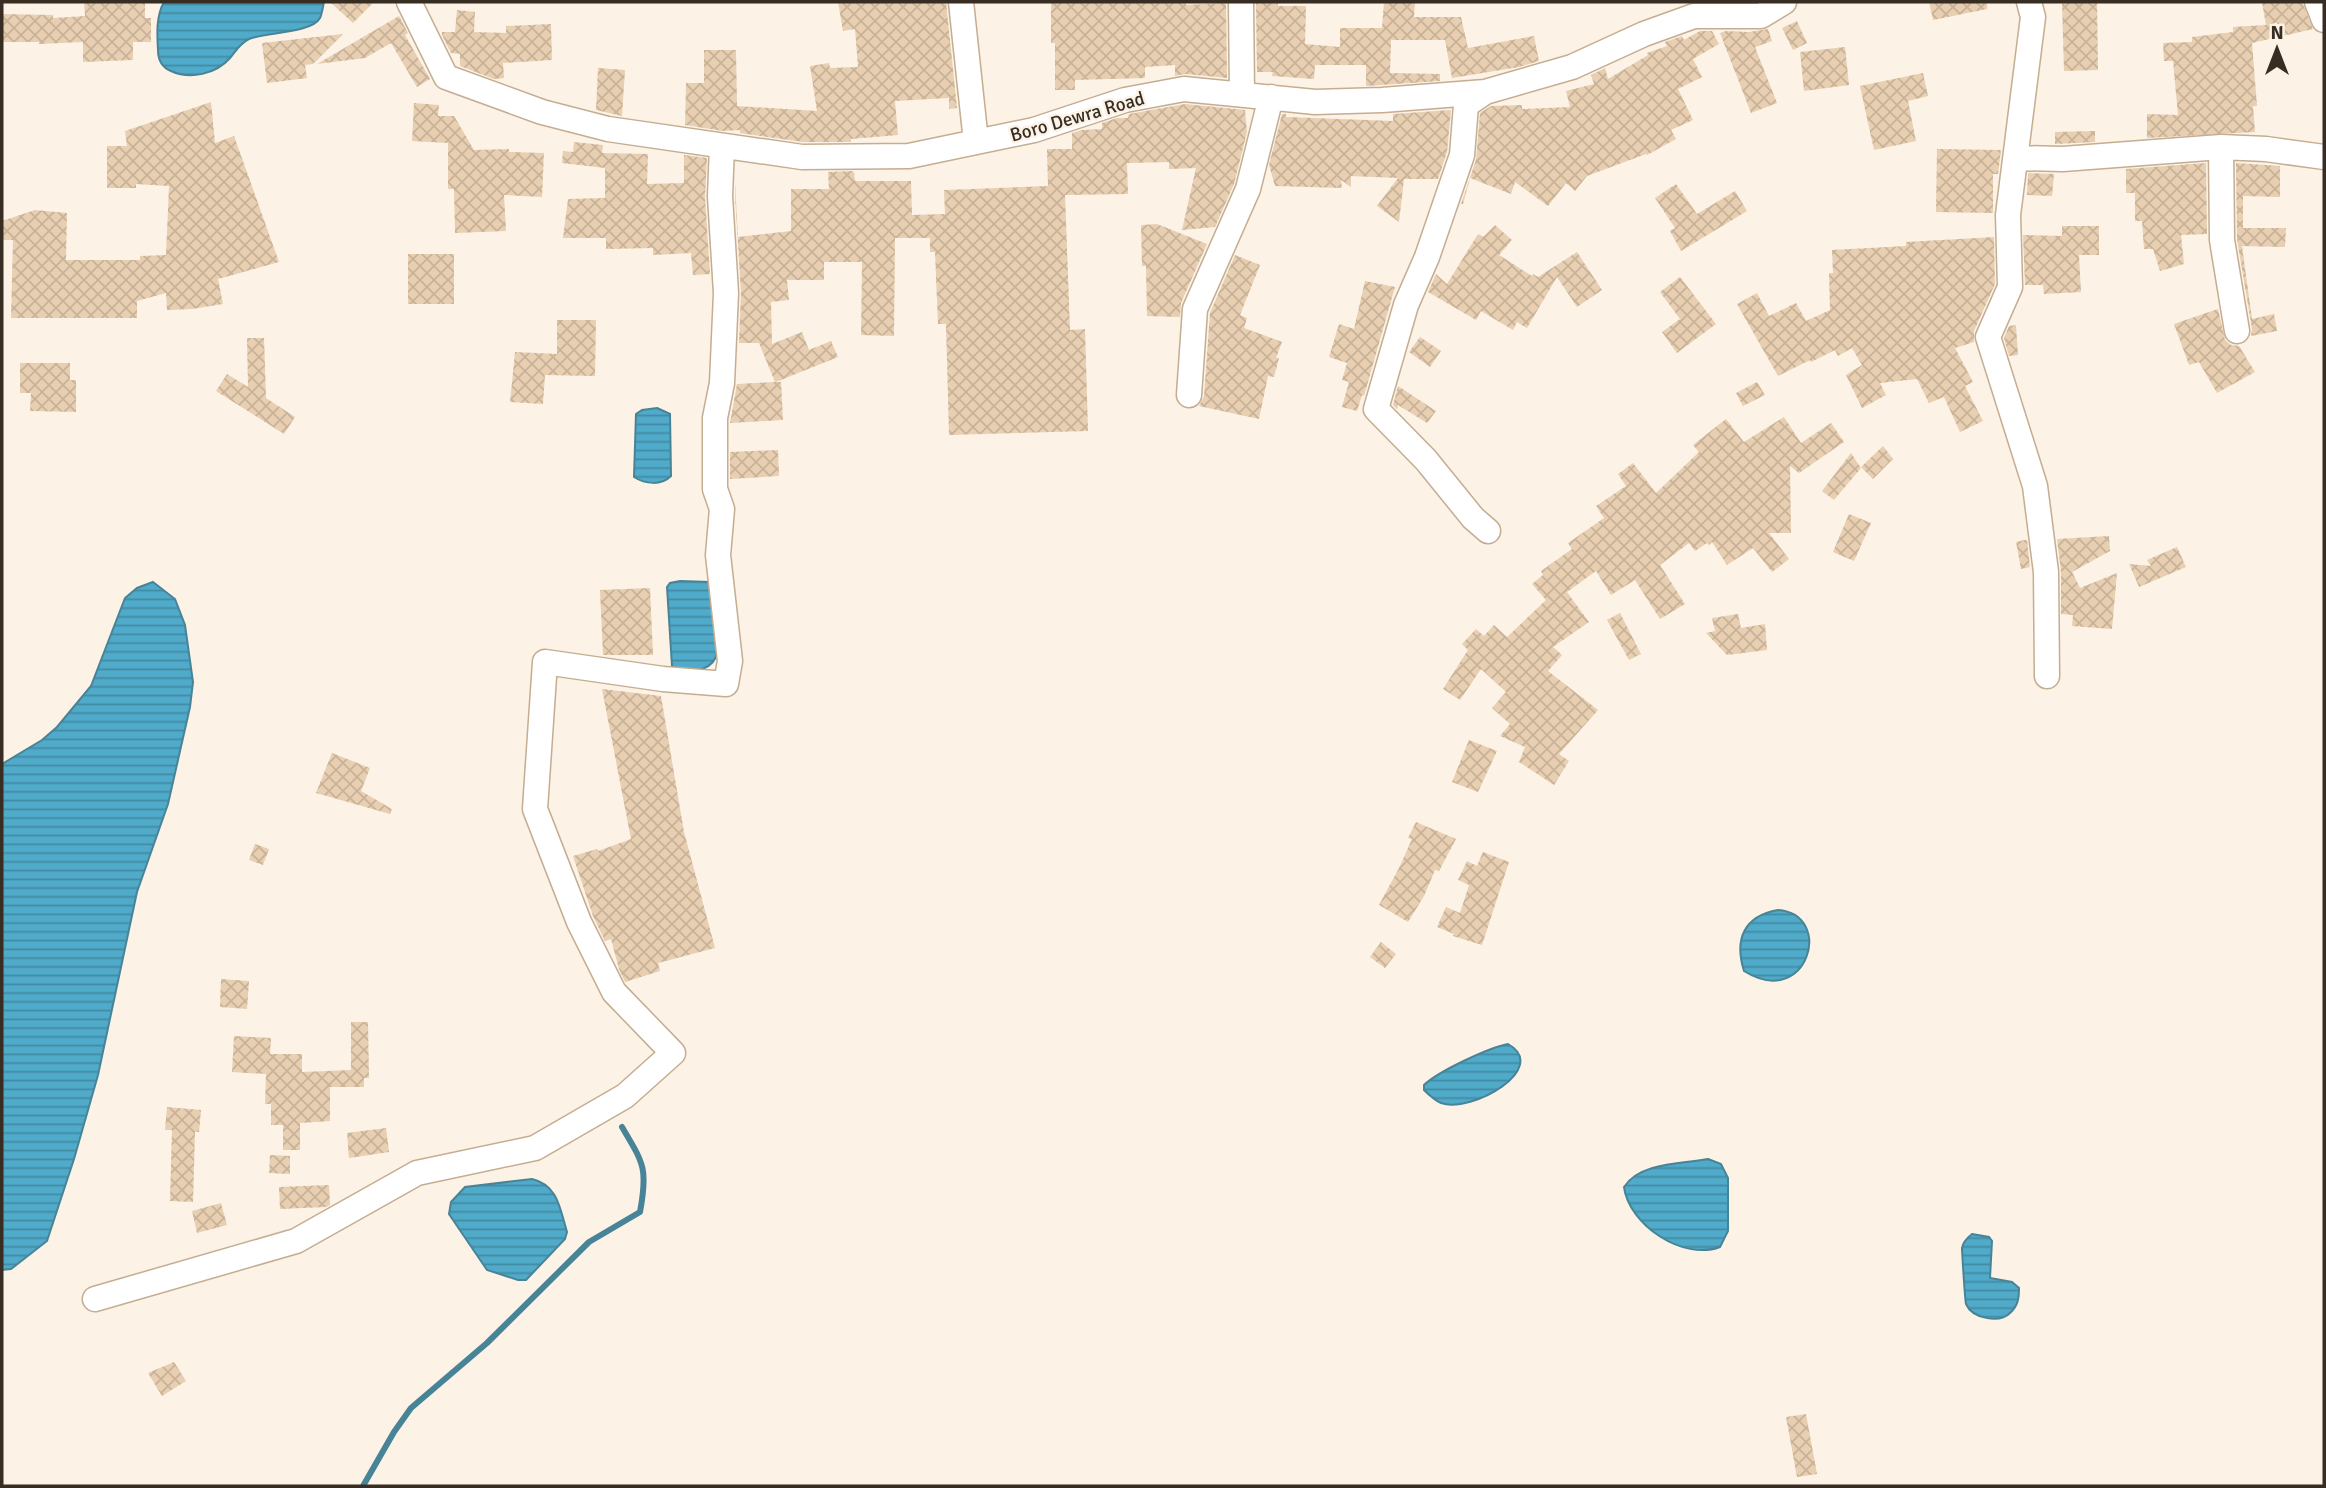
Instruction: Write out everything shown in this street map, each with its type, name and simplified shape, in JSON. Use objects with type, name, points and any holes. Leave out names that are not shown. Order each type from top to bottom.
[{"type":"street","name":"Boro Dewra Road","points":[[409,2],[446,77],[542,112],[608,129],[802,157],[909,156],[1034,130],[1125,100],[1184,89],[1315,102],[1485,92],[1572,66],[1644,34],[1694,16],[1761,16],[1784,2]]},
{"type":"street","points":[[961,2],[976,142]]},
{"type":"street","points":[[1241,2],[1242,94]]},
{"type":"street","points":[[2029,2],[2033,17],[2008,215],[2010,288],[1988,337],[2035,486],[2046,572],[2047,676]]},
{"type":"street","points":[[2316,2],[2324,20]]},
{"type":"street","points":[[1485,92],[1466,105],[1462,155],[1431,247],[1406,305],[1376,409],[1426,460],[1473,518],[1488,531]]},
{"type":"street","points":[[1189,395],[1195,309],[1248,189],[1270,97]]},
{"type":"street","points":[[94,1299],[296,1241],[417,1173],[535,1148],[625,1096],[673,1053],[614,992],[579,922],[535,808],[538,745],[545,662],[663,679],[726,684],[730,661],[718,555],[722,509],[715,489],[715,418],[722,383],[726,293],[720,196],[722,146]]},
{"type":"street","points":[[2016,158],[2063,159],[2221,147],[2266,149],[2324,157]]},
{"type":"street","points":[[2221,147],[2222,240],[2237,331]]},
{"type":"water","points":[[164,2],[324,2],[321,16],[308,27],[249,39],[218,68],[202,74],[186,75],[171,71],[159,60],[158,25]]},
{"type":"water","points":[[657,408],[670,414],[671,476],[653,483],[634,477],[636,414],[642,410]]},
{"type":"water","points":[[153,582],[175,599],[185,625],[193,682],[190,707],[168,804],[137,892],[98,1075],[47,1241],[11,1269],[2,1270],[2,764],[42,740],[57,727],[91,686],[125,598],[137,588]]},
{"type":"water","points":[[710,582],[718,603],[716,657],[702,669],[690,671],[672,666],[667,587],[670,583]]},
{"type":"water","points":[[1778,910],[1796,915],[1806,927],[1809,942],[1806,957],[1798,970],[1784,979],[1766,980],[1744,971],[1741,939],[1744,931],[1757,918]]},
{"type":"water","points":[[1508,1044],[1519,1054],[1520,1065],[1514,1076],[1502,1087],[1470,1102],[1454,1105],[1438,1102],[1424,1090],[1424,1085],[1431,1079],[1452,1067]]},
{"type":"water","points":[[1708,1159],[1721,1164],[1728,1178],[1728,1231],[1720,1247],[1690,1249],[1660,1236],[1647,1226],[1628,1201],[1624,1187],[1631,1179],[1651,1168]]},
{"type":"water","points":[[532,1179],[541,1182],[553,1192],[567,1232],[565,1239],[526,1280],[518,1280],[487,1270],[449,1214],[451,1202],[465,1187]]},
{"type":"water","points":[[1972,1234],[1989,1237],[1992,1241],[1990,1278],[2012,1282],[2019,1288],[2016,1305],[2005,1316],[1986,1318],[1974,1313],[1966,1304],[1962,1248]]},
{"type":"building","points":[[84,2],[145,2],[145,18],[151,18],[151,42],[133,42],[133,60],[83,62],[83,42],[2,42],[2,14],[53,15],[53,18],[85,16]]},
{"type":"building","points":[[330,2],[374,2],[353,23]]},
{"type":"building","points":[[838,2],[946,2],[957,108],[949,109],[949,98],[895,101],[898,135],[851,139],[851,142],[803,142],[740,133],[740,130],[723,131],[685,125],[686,83],[704,83],[704,50],[736,50],[737,106],[817,111],[810,66],[829,63],[830,68],[858,67],[855,29],[843,31]]},
{"type":"building","points":[[1051,2],[1186,2],[1186,5],[1226,3],[1227,78],[1185,74],[1175,76],[1175,65],[1145,67],[1145,78],[1075,80],[1075,90],[1055,90],[1055,43],[1051,43]]},
{"type":"building","points":[[1256,2],[1278,2],[1278,6],[1306,6],[1305,44],[1340,47],[1340,28],[1382,28],[1384,2],[1415,2],[1414,17],[1461,17],[1468,48],[1534,36],[1539,61],[1452,78],[1445,40],[1391,40],[1390,73],[1440,74],[1440,81],[1366,86],[1366,65],[1315,65],[1314,79],[1272,76],[1273,72],[1257,72]]},
{"type":"building","points":[[1929,2],[1987,2],[1987,9],[1933,20]]},
{"type":"building","points":[[2062,2],[2097,2],[2098,70],[2064,71]]},
{"type":"building","points":[[2262,2],[2302,2],[2313,29],[2252,43],[2257,106],[2253,106],[2255,132],[2147,138],[2147,114],[2178,115],[2173,61],[2164,61],[2163,43],[2192,42],[2192,37],[2233,32],[2233,27],[2266,25]]},
{"type":"building","points":[[457,10],[475,12],[474,32],[506,33],[506,26],[551,24],[552,60],[503,63],[504,78],[494,79],[460,66],[460,54],[451,53],[442,35],[442,32],[455,32]]},
{"type":"building","points":[[399,16],[408,33],[405,35],[430,79],[417,87],[391,43],[365,58],[317,64]]},
{"type":"building","points":[[1797,21],[1807,43],[1793,50],[1782,28]]},
{"type":"building","points":[[1768,29],[1772,41],[1755,47],[1777,103],[1751,113],[1720,33]]},
{"type":"building","points":[[1700,31],[1712,31],[1719,44],[1693,59],[1702,77],[1678,89],[1693,120],[1671,130],[1676,139],[1647,155],[1587,176],[1575,191],[1566,183],[1548,206],[1515,182],[1511,194],[1470,178],[1461,204],[1476,160],[1480,113],[1491,106],[1522,105],[1522,109],[1570,107],[1566,91],[1594,84],[1591,75],[1605,68],[1608,79],[1648,55],[1647,53],[1667,46],[1665,42],[1682,36],[1684,40]]},
{"type":"building","points":[[343,34],[313,64],[305,65],[307,78],[267,83],[262,43]]},
{"type":"building","points":[[1845,47],[1849,85],[1804,91],[1800,52]]},
{"type":"building","points":[[598,68],[625,70],[622,116],[596,110]]},
{"type":"building","points":[[1923,73],[1928,96],[1908,101],[1916,141],[1874,150],[1860,86]]},
{"type":"building","points":[[211,102],[215,143],[234,136],[279,262],[218,279],[223,304],[167,310],[166,293],[137,301],[137,318],[11,318],[13,240],[2,240],[2,221],[35,210],[67,213],[66,260],[140,260],[140,256],[166,255],[169,186],[136,184],[136,188],[107,188],[107,146],[127,146],[125,131]]},
{"type":"building","points":[[414,103],[439,105],[438,116],[454,116],[474,150],[509,149],[509,152],[544,153],[542,197],[504,195],[506,231],[455,233],[454,189],[448,189],[448,143],[412,141]]},
{"type":"building","points":[[1185,104],[1245,110],[1247,132],[1234,184],[1215,227],[1182,230],[1196,168],[1169,169],[1169,162],[1127,163],[1128,194],[1065,195],[1070,330],[1085,329],[1088,431],[949,435],[946,324],[938,324],[935,252],[930,252],[930,238],[895,238],[894,336],[861,335],[862,262],[824,262],[824,280],[787,280],[789,300],[771,302],[772,344],[802,332],[809,350],[831,341],[838,357],[776,382],[781,382],[783,420],[730,423],[737,384],[775,382],[759,343],[739,343],[741,292],[735,183],[738,237],[791,231],[791,189],[829,189],[828,172],[852,171],[855,181],[911,181],[912,215],[945,214],[944,190],[1048,186],[1047,149],[1072,149],[1072,133],[1102,129],[1102,123],[1128,118],[1129,114]]},
{"type":"building","points":[[1451,110],[1447,152],[1438,179],[1404,179],[1399,222],[1377,206],[1398,178],[1351,176],[1351,187],[1341,180],[1342,188],[1275,186],[1269,165],[1282,114],[1286,114],[1286,117],[1393,121],[1393,114]]},
{"type":"building","points":[[2095,131],[2095,142],[2055,144],[2055,132]]},
{"type":"building","points":[[574,142],[603,145],[602,153],[648,154],[647,184],[684,183],[684,155],[707,158],[705,197],[710,274],[693,275],[691,253],[653,255],[653,248],[606,249],[606,238],[563,238],[568,199],[605,198],[605,168],[562,163],[563,151],[573,152]]},
{"type":"building","points":[[1937,149],[2001,150],[1998,174],[1993,174],[1993,213],[1936,212]]},
{"type":"building","points":[[2206,163],[2207,234],[2181,235],[2184,264],[2160,271],[2153,249],[2144,249],[2142,221],[2135,221],[2135,193],[2126,193],[2126,169]]},
{"type":"building","points":[[2236,163],[2280,166],[2280,197],[2243,196],[2243,228],[2286,228],[2285,247],[2242,246],[2252,319],[2274,314],[2277,331],[2251,336],[2237,239]]},
{"type":"building","points":[[2028,173],[2054,174],[2052,196],[2027,195]]},
{"type":"building","points":[[1676,184],[1697,214],[1735,191],[1747,211],[1681,251],[1670,231],[1675,228],[1655,198]]},
{"type":"building","points":[[1157,224],[1207,244],[1181,303],[1180,317],[1147,316],[1146,266],[1142,266],[1141,225]]},
{"type":"building","points":[[1495,225],[1512,240],[1499,255],[1532,276],[1533,274],[1538,277],[1577,252],[1602,290],[1577,307],[1557,277],[1527,328],[1517,322],[1513,330],[1481,311],[1476,320],[1428,292],[1436,274],[1447,284],[1478,234],[1483,237]]},
{"type":"building","points":[[2062,226],[2099,226],[2099,255],[2079,255],[2081,292],[2044,294],[2043,285],[2025,285],[2023,235],[2062,236]]},
{"type":"building","points":[[1994,237],[1995,284],[1974,331],[1974,342],[1955,348],[1973,382],[1965,386],[1983,421],[1960,432],[1944,397],[1929,403],[1917,379],[1880,383],[1886,395],[1862,408],[1846,375],[1862,365],[1852,348],[1838,356],[1835,350],[1778,376],[1737,304],[1757,293],[1769,316],[1796,303],[1806,321],[1830,310],[1829,273],[1833,273],[1832,250]]},
{"type":"building","points":[[408,254],[454,254],[454,304],[408,304]]},
{"type":"building","points":[[1235,255],[1260,265],[1240,315],[1247,318],[1244,328],[1282,342],[1276,358],[1279,358],[1274,377],[1268,376],[1259,419],[1199,406],[1204,396],[1210,313]]},
{"type":"building","points":[[1680,277],[1716,324],[1677,353],[1662,332],[1680,319],[1660,292]]},
{"type":"building","points":[[1365,281],[1395,287],[1364,396],[1362,395],[1357,411],[1342,407],[1349,382],[1342,380],[1347,363],[1329,357],[1339,324],[1354,329]]},
{"type":"building","points":[[2218,309],[2225,340],[2231,345],[2239,346],[2255,372],[2217,393],[2199,362],[2189,365],[2174,324]]},
{"type":"building","points":[[557,320],[596,320],[595,376],[545,375],[543,404],[510,402],[515,352],[557,354]]},
{"type":"building","points":[[2016,325],[2018,355],[2009,356],[2004,338],[2009,326]]},
{"type":"building","points":[[1420,337],[1441,351],[1430,367],[1409,352]]},
{"type":"building","points":[[247,338],[264,338],[266,398],[295,417],[284,434],[216,391],[227,374],[248,387]]},
{"type":"building","points":[[20,363],[70,363],[70,380],[76,380],[76,412],[30,411],[31,393],[20,393]]},
{"type":"building","points":[[1757,382],[1765,395],[1743,406],[1736,393]]},
{"type":"building","points":[[1398,386],[1436,411],[1427,423],[1398,405],[1397,409],[1393,405]]},
{"type":"building","points":[[1784,417],[1801,443],[1831,423],[1844,442],[1799,473],[1790,466],[1791,533],[1769,533],[1789,559],[1772,572],[1753,548],[1727,565],[1712,542],[1695,551],[1689,543],[1660,565],[1685,604],[1660,619],[1635,580],[1611,595],[1596,571],[1567,592],[1589,622],[1553,647],[1562,655],[1548,671],[1598,710],[1559,754],[1569,761],[1554,785],[1519,762],[1525,747],[1500,736],[1510,724],[1492,708],[1506,692],[1481,669],[1460,700],[1443,689],[1468,650],[1462,644],[1476,629],[1484,636],[1494,625],[1507,637],[1546,600],[1532,584],[1543,575],[1541,571],[1572,549],[1568,543],[1604,518],[1596,506],[1626,486],[1618,474],[1633,463],[1656,493],[1699,452],[1693,445],[1726,419],[1744,442]]},
{"type":"building","points":[[1883,446],[1893,459],[1873,479],[1861,467]]},
{"type":"building","points":[[778,450],[779,476],[730,479],[730,452]]},
{"type":"building","points":[[1851,453],[1861,468],[1834,500],[1822,491]]},
{"type":"building","points":[[1849,514],[1871,523],[1854,561],[1833,552]]},
{"type":"building","points":[[2109,536],[2110,551],[2072,572],[2080,588],[2117,573],[2112,629],[2072,626],[2073,615],[2061,614],[2061,572],[2057,539]]},
{"type":"building","points":[[2027,540],[2030,567],[2021,569],[2016,542]]},
{"type":"building","points":[[2177,547],[2186,567],[2139,587],[2129,564],[2151,566],[2147,560]]},
{"type":"building","points":[[650,588],[653,655],[603,655],[600,590]]},
{"type":"building","points":[[1620,613],[1641,654],[1629,660],[1607,620]]},
{"type":"building","points":[[1738,614],[1741,628],[1765,624],[1767,650],[1727,655],[1706,633],[1715,631],[1712,618]]},
{"type":"building","points":[[602,689],[661,696],[684,832],[715,948],[658,963],[660,971],[625,982],[611,939],[605,941],[593,916],[573,856],[597,849],[598,851],[631,839]]},
{"type":"building","points":[[1469,740],[1497,751],[1478,792],[1452,782]]},
{"type":"building","points":[[332,753],[370,768],[361,791],[392,809],[390,814],[316,793]]},
{"type":"building","points":[[1416,822],[1456,839],[1439,871],[1435,870],[1424,896],[1408,922],[1379,905],[1412,839],[1408,838]]},
{"type":"building","points":[[255,844],[269,849],[263,865],[249,860]]},
{"type":"building","points":[[1483,852],[1509,862],[1482,945],[1453,936],[1454,934],[1437,927],[1446,907],[1460,913],[1469,885],[1458,880],[1467,861],[1477,866]]},
{"type":"building","points":[[1381,942],[1396,954],[1385,968],[1370,957]]},
{"type":"building","points":[[221,979],[249,981],[247,1009],[220,1007]]},
{"type":"building","points":[[351,1022],[368,1022],[369,1078],[364,1078],[364,1087],[330,1087],[330,1121],[300,1123],[300,1150],[283,1150],[283,1125],[271,1125],[271,1104],[265,1104],[266,1074],[232,1072],[234,1036],[271,1038],[270,1054],[302,1054],[302,1072],[351,1070]]},
{"type":"building","points":[[167,1107],[201,1110],[199,1132],[195,1132],[193,1202],[170,1201],[172,1130],[165,1130]]},
{"type":"building","points":[[386,1128],[389,1152],[349,1158],[347,1133]]},
{"type":"building","points":[[270,1155],[290,1156],[290,1174],[269,1173]]},
{"type":"building","points":[[329,1185],[330,1205],[326,1207],[280,1209],[279,1187]]},
{"type":"building","points":[[221,1203],[227,1225],[197,1233],[192,1211]]},
{"type":"building","points":[[174,1362],[186,1381],[162,1396],[148,1373]]},
{"type":"building","points":[[1806,1414],[1817,1474],[1797,1477],[1786,1417]]},
{"type":"waterway","points":[[363,1486],[411,1408],[487,1343],[589,1242],[640,1212],[644,1176],[635,1150],[622,1127]]}]
